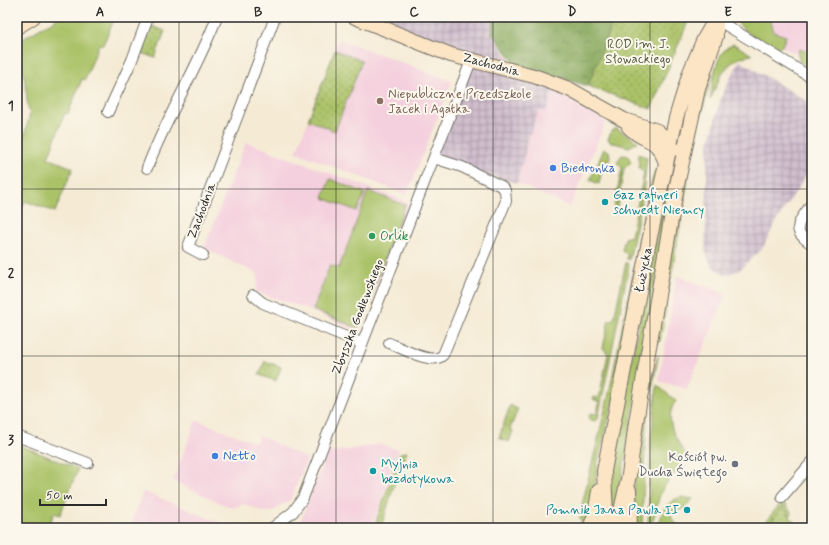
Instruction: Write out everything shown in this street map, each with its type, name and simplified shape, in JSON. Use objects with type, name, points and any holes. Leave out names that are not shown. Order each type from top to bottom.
[{"type":"main road","points":[[17,27],[33,17]]},
{"type":"main road","name":"Zachodnia","points":[[355,17],[452,55],[534,76],[568,89],[624,120],[632,130],[670,143]]},
{"type":"main road","name":"Łużycka","points":[[605,528],[606,516],[604,471],[670,143],[690,72],[704,39],[716,18]]},
{"type":"main road","name":"Łużycka","points":[[617,528],[629,475],[636,422],[690,123],[698,89],[716,36],[716,18]]},
{"type":"main road","points":[[666,163],[656,137],[676,118]]},
{"type":"main road","points":[[671,224],[668,202],[676,158],[670,143],[681,136],[690,123]]},
{"type":"main road","points":[[590,528],[595,515],[604,471]]},
{"type":"main road","points":[[629,475],[630,528]]},
{"type":"street","points":[[108,112],[132,60],[148,17]]},
{"type":"street","points":[[147,168],[162,131],[202,54],[217,17]]},
{"type":"street","name":"Zachodnia","points":[[203,255],[188,247],[275,17]]},
{"type":"street","points":[[716,18],[812,78]]},
{"type":"street","name":"Zbyszka Godlewskiego","points":[[272,528],[294,512],[303,498],[361,343],[471,60]]},
{"type":"street","points":[[389,343],[427,359],[435,360],[443,356],[506,201],[506,190],[501,186],[462,167],[434,158]]},
{"type":"street","points":[[812,203],[799,225],[798,232],[801,237],[812,244]]},
{"type":"street","points":[[253,295],[263,303],[361,343]]},
{"type":"street","points":[[17,436],[88,463]]},
{"type":"street","points":[[782,497],[812,462]]},
{"type":"shaded area","points":[[355,17],[492,17],[491,32],[517,71],[553,91],[546,112],[539,110],[528,140],[517,183],[446,164],[431,162],[471,61]]},
{"type":"shaded area","points":[[765,17],[812,17],[812,63],[771,40]]},
{"type":"shaded area","name":"Niepubliczne Przedszkole Jacek i Agatka","points":[[339,39],[452,81],[407,195],[296,152]]},
{"type":"shaded area","points":[[740,61],[812,104],[812,167],[779,217],[762,249],[738,271],[725,275],[711,266],[705,251],[708,147],[720,101],[728,82]]},
{"type":"shaded area","points":[[553,91],[606,121],[570,207],[517,183],[528,140],[539,110],[552,95]]},
{"type":"shaded area","points":[[246,142],[408,202],[359,331],[304,308],[256,292],[258,274],[204,248]]},
{"type":"shaded area","points":[[677,276],[726,294],[687,389],[659,381]]},
{"type":"shaded area","points":[[196,420],[256,443],[259,435],[307,459],[291,499],[272,512],[264,512],[245,504],[232,508],[173,481]]},
{"type":"shaded area","points":[[381,444],[399,450],[372,528],[298,528],[327,453]]},
{"type":"shaded area","points":[[143,491],[232,528],[130,528]]},
{"type":"green space","points":[[60,17],[115,17],[103,45],[99,44],[85,80],[82,79],[68,114],[65,113],[48,158],[73,168],[55,212],[25,201],[17,221],[17,163],[30,114],[17,42]]},
{"type":"green space","points":[[493,17],[615,17],[588,86],[518,67],[492,33]]},
{"type":"green space","name":"ROD im. J. Słowackiego","points":[[615,17],[690,17],[651,109],[588,86]]},
{"type":"green space","points":[[735,17],[769,17],[773,32],[786,36],[782,46],[777,48],[753,36],[742,27]]},
{"type":"green space","points":[[152,26],[165,31],[155,58],[141,53]]},
{"type":"green space","points":[[734,44],[752,55],[735,60],[729,65],[721,77],[710,100],[718,60],[727,47]]},
{"type":"green space","points":[[799,49],[812,53],[812,70],[800,62],[798,54]]},
{"type":"green space","points":[[335,50],[362,61],[335,131],[308,120]]},
{"type":"green space","points":[[710,72],[712,73],[703,111],[700,116],[697,116]]},
{"type":"green space","points":[[616,128],[638,142],[629,147],[610,142],[608,139],[611,132]]},
{"type":"green space","points":[[604,149],[609,151],[610,158],[608,162],[603,164],[599,184],[590,180]]},
{"type":"green space","points":[[638,154],[647,157],[643,195],[629,260],[627,259],[627,254],[622,250],[625,238],[631,236],[644,173],[639,168]]},
{"type":"green space","points":[[622,155],[628,156],[631,162],[624,169],[616,213],[613,212],[622,168],[617,162]]},
{"type":"green space","points":[[658,169],[613,403],[598,461],[591,513],[584,527],[580,519],[581,509],[610,389],[650,187],[655,170]]},
{"type":"green space","points":[[671,173],[663,238],[613,528],[609,473],[660,219]]},
{"type":"green space","points":[[684,174],[688,176],[687,185],[668,294],[665,287]]},
{"type":"green space","points":[[330,179],[365,193],[357,211],[323,198]]},
{"type":"green space","points":[[368,191],[405,205],[358,328],[313,310],[330,265],[339,268]]},
{"type":"green space","points":[[626,262],[629,266],[598,419],[595,421],[589,419],[590,413],[597,414],[599,402],[593,399],[594,397],[599,398],[608,354],[603,348],[609,320],[614,319]]},
{"type":"green space","points":[[662,303],[666,306],[660,341],[655,345]]},
{"type":"green space","points":[[658,356],[646,422],[642,526],[634,528],[634,488],[638,437]]},
{"type":"green space","points":[[265,361],[281,367],[276,381],[259,375]]},
{"type":"green space","points":[[657,385],[676,401],[670,415],[671,423],[676,437],[688,457],[661,492],[655,515],[648,526],[651,438]]},
{"type":"green space","points":[[510,405],[518,409],[510,429],[513,431],[509,442],[499,438]]},
{"type":"green space","points":[[17,444],[78,469],[60,515],[54,513],[48,528],[17,528],[21,518],[17,516]]},
{"type":"green space","points":[[407,452],[399,469],[381,528],[374,528],[400,453]]},
{"type":"green space","points":[[682,497],[693,499],[683,509],[674,512],[671,517],[676,524],[683,528],[658,528],[660,517],[668,504]]},
{"type":"green space","points":[[781,503],[786,505],[792,514],[790,516],[783,506],[766,528],[760,528]]},
{"type":"green space","points":[[783,506],[798,528],[765,528]]},
{"type":"place","name":"Niepubliczne Przedszkole Jacek i Agatka","points":[[380,101]]},
{"type":"place","name":"Biedronka","points":[[553,168]]},
{"type":"place","name":"Gaz rafineri schwedt Niemcy","points":[[605,202]]},
{"type":"place","name":"Orlik","points":[[372,236]]},
{"type":"place","name":"Netto","points":[[215,456]]},
{"type":"place","name":"Kościół pw. Ducha Świętego","points":[[735,464]]},
{"type":"place","name":"Myjnia bezdotykowa","points":[[373,471]]},
{"type":"place","name":"Pomnik Jana Pawla II","points":[[687,510]]}]
